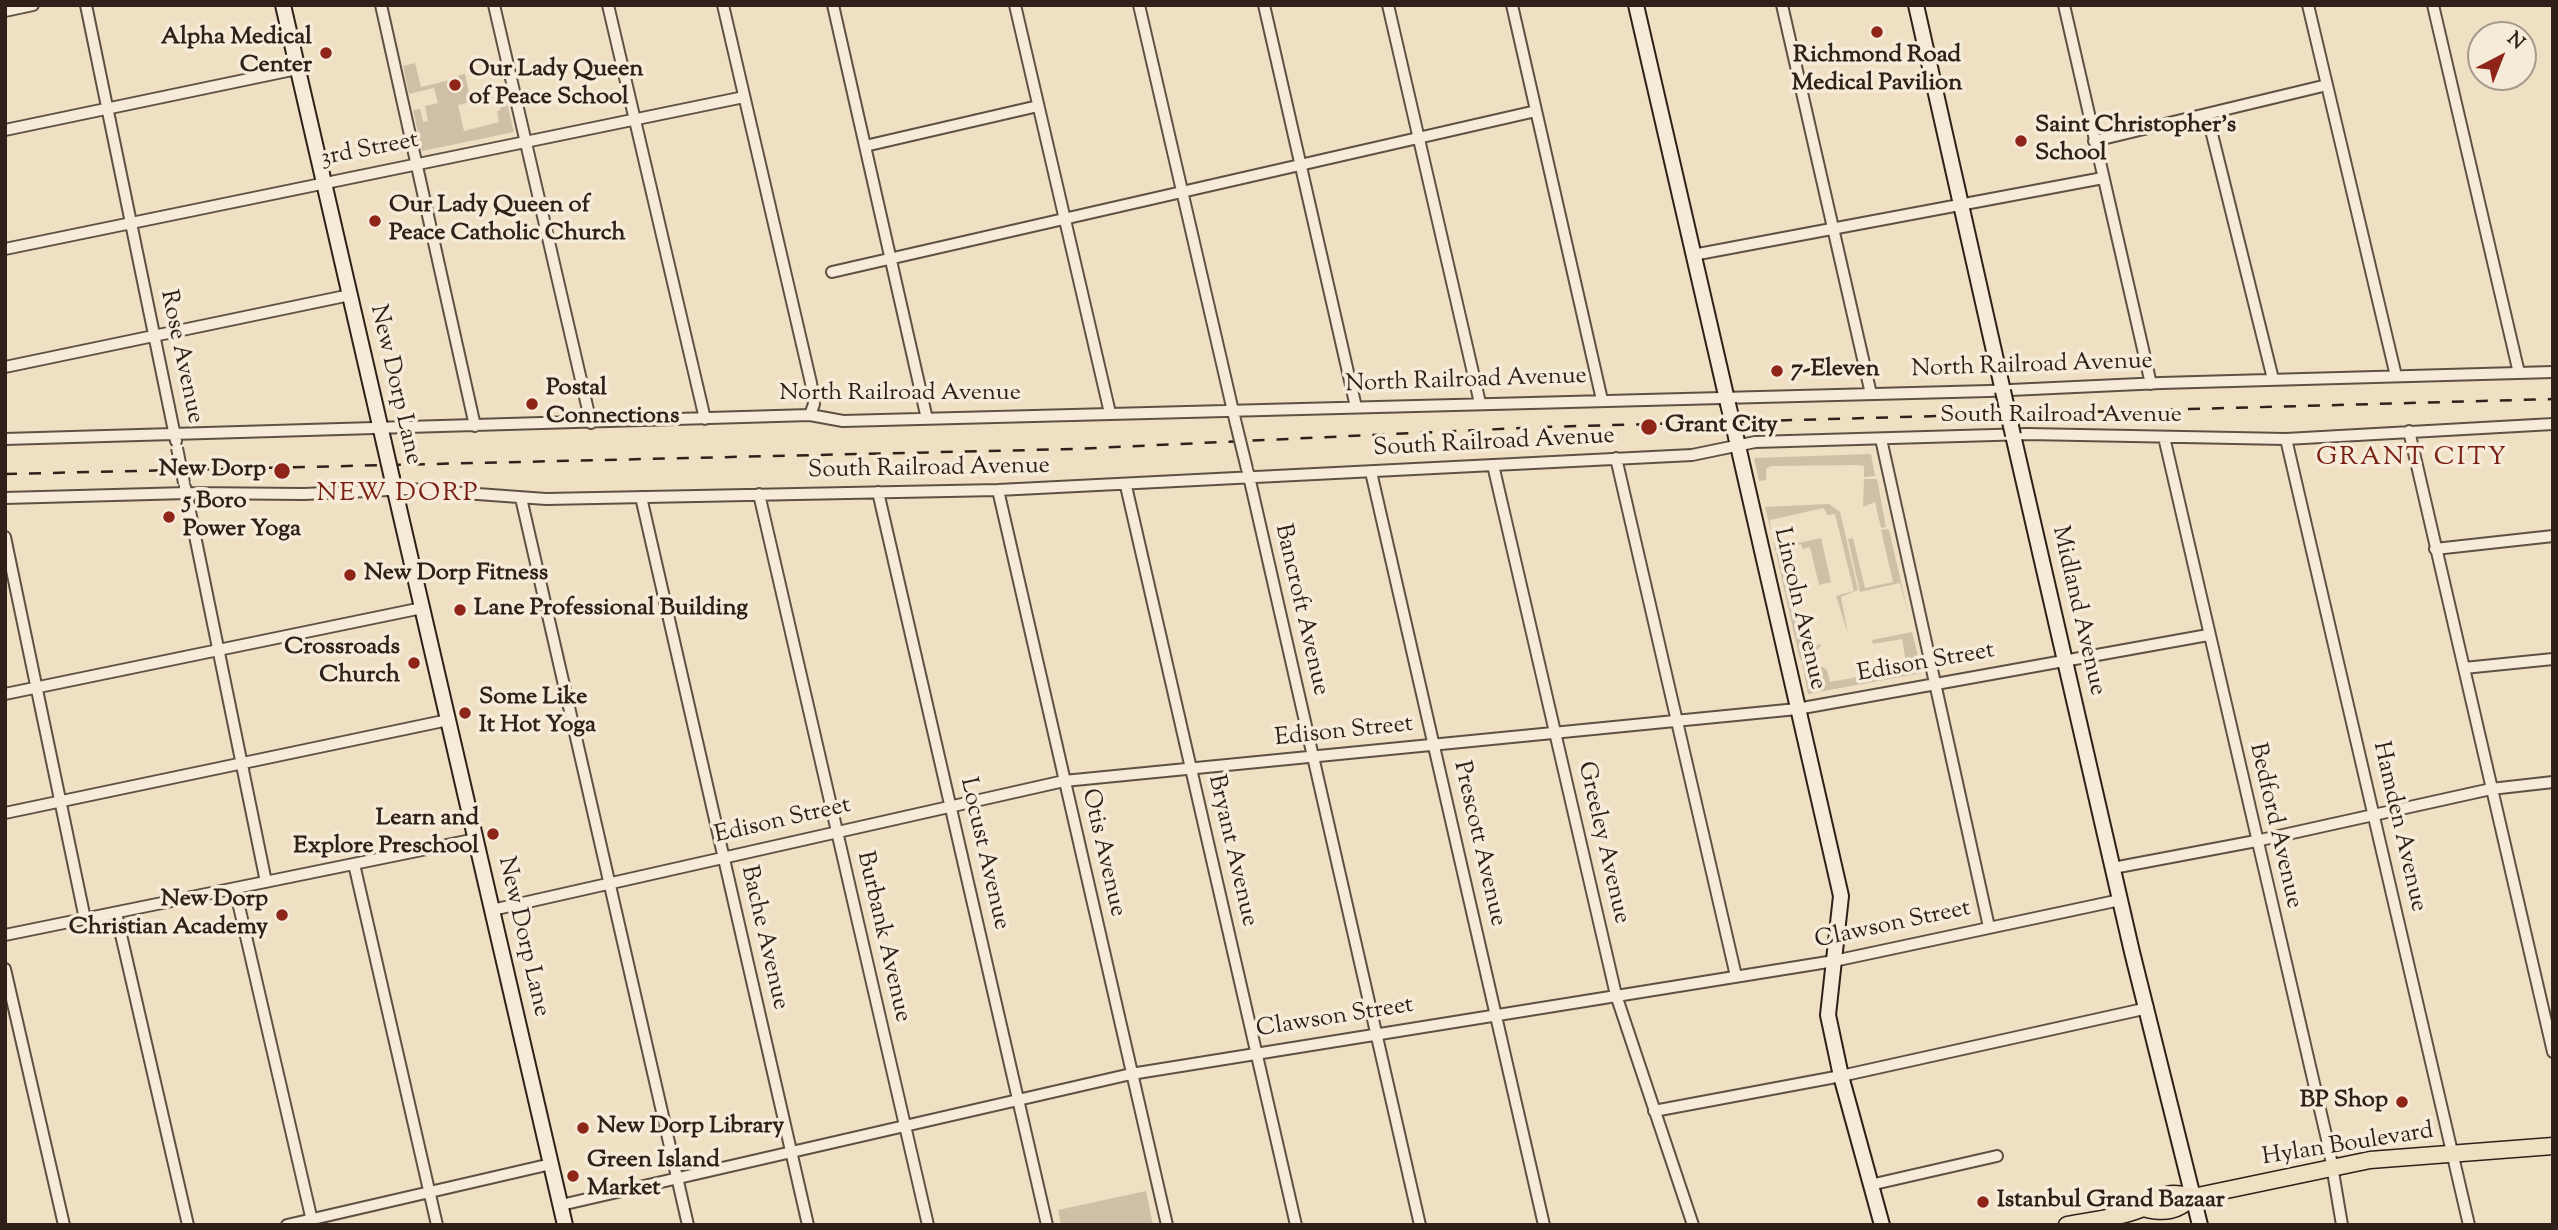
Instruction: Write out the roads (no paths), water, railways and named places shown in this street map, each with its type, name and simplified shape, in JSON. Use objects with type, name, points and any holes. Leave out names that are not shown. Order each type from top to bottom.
[{"type":"main road","name":"Hylan Boulevard","points":[[2067,1225],[2144,1208],[2161,1213],[2180,1208],[2193,1198],[2370,1160],[2553,1146]]},
{"type":"street","points":[[5,11],[33,5]]},
{"type":"street","name":"Rose Avenue","points":[[86,5],[266,882]]},
{"type":"street","name":"New Dorp Lane","points":[[283,5],[565,1225]]},
{"type":"street","points":[[381,5],[475,426]]},
{"type":"street","points":[[494,5],[591,423]]},
{"type":"street","points":[[608,5],[705,419]]},
{"type":"street","points":[[723,5],[811,383],[814,404],[810,415]]},
{"type":"street","points":[[833,5],[927,419]]},
{"type":"street","points":[[1015,5],[1110,413]]},
{"type":"street","name":"Bancroft Avenue","points":[[1139,5],[1420,1225]]},
{"type":"street","points":[[1264,5],[1356,407]]},
{"type":"street","points":[[1388,5],[1480,403]]},
{"type":"street","points":[[1512,5],[1602,400]]},
{"type":"street","name":"Lincoln Avenue","points":[[1636,5],[1841,896],[1829,1015],[1841,1076],[1882,1225]]},
{"type":"street","points":[[1782,5],[1871,394]]},
{"type":"street","name":"Midland Avenue","points":[[1916,5],[2120,900],[2200,1225]]},
{"type":"street","points":[[2064,5],[2151,384]]},
{"type":"street","points":[[2308,5],[2396,376]]},
{"type":"street","points":[[2433,5],[2519,373]]},
{"type":"street","points":[[5,130],[297,69]]},
{"type":"street","points":[[2094,141],[2327,85]]},
{"type":"street","name":"3rd Street","points":[[5,249],[744,97]]},
{"type":"street","points":[[865,146],[1038,106]]},
{"type":"street","points":[[832,272],[1536,111]]},
{"type":"street","points":[[2207,114],[2273,379]]},
{"type":"street","points":[[1693,254],[2102,178]]},
{"type":"street","points":[[5,367],[350,295]]},
{"type":"street","name":"North Railroad Avenue","points":[[5,439],[175,435],[382,436],[475,426],[810,415],[843,421],[1602,400],[1727,400],[2273,379],[2553,372]]},
{"type":"street","name":"South Railroad Avenue","points":[[5,498],[185,488],[304,494],[393,484],[521,498],[998,490],[1126,486],[1248,474],[1371,472],[1692,455],[1737,441],[2013,435],[2286,439],[2553,424]]},
{"type":"street","points":[[2409,431],[2553,1052]]},
{"type":"street","name":"Bedford Avenue","points":[[2164,437],[2332,1168],[2342,1225]]},
{"type":"street","points":[[1881,439],[1989,927]]},
{"type":"street","name":"Hamden Avenue","points":[[2286,439],[2469,1225]]},
{"type":"street","points":[[1616,458],[1736,976]]},
{"type":"street","name":"Greeley Avenue","points":[[1493,465],[1616,995],[1693,1225]]},
{"type":"street","name":"Prescott Avenue","points":[[1371,472],[1545,1225]]},
{"type":"street","name":"Bryant Avenue","points":[[1126,486],[1296,1225]]},
{"type":"street","name":"Otis Avenue","points":[[998,490],[1167,1225]]},
{"type":"street","name":"Locust Avenue","points":[[878,492],[1047,1225]]},
{"type":"street","name":"Burbank Avenue","points":[[760,494],[928,1225]]},
{"type":"street","name":"Bache Avenue","points":[[641,497],[808,1225]]},
{"type":"street","points":[[521,498],[688,1225]]},
{"type":"street","points":[[2435,549],[2553,536]]},
{"type":"street","points":[[5,537],[9,573],[85,919]]},
{"type":"street","points":[[5,694],[422,608]]},
{"type":"street","name":"Edison Street","points":[[492,910],[1063,781],[1797,709],[2208,635]]},
{"type":"street","points":[[2464,668],[2553,659]]},
{"type":"street","points":[[5,813],[448,720]]},
{"type":"street","points":[[2113,868],[2256,841],[2491,789],[2553,782]]},
{"type":"street","points":[[5,935],[476,839]]},
{"type":"street","points":[[354,864],[437,1225]]},
{"type":"street","points":[[235,889],[312,1222]]},
{"type":"street","name":"Clawson Street","points":[[561,1205],[1131,1074],[1834,961],[2120,900]]},
{"type":"street","points":[[116,913],[188,1225]]},
{"type":"street","points":[[5,969],[64,1225]]},
{"type":"street","points":[[1654,1111],[1841,1076],[2148,1007]]},
{"type":"street","points":[[1870,1185],[1997,1156]]},
{"type":"street","points":[[287,1225],[312,1222],[551,1164]]},
{"type":"railway","points":[[5,474],[1073,449],[1543,427],[2553,399]]},
{"type":"place","name":"Richmond Road Medical Pavilion","points":[[1877,32]]},
{"type":"place","name":"Alpha Medical Center","points":[[326,53]]},
{"type":"place","name":"Our Lady Queen of Peace School","points":[[455,85]]},
{"type":"place","name":"Saint Christopher's School","points":[[2021,141]]},
{"type":"place","name":"Our Lady Queen of Peace Catholic Church","points":[[375,221]]},
{"type":"place","name":"7-Eleven","points":[[1777,371]]},
{"type":"place","name":"Postal Connections","points":[[532,404]]},
{"type":"place","name":"Grant City","points":[[1649,427]]},
{"type":"place","name":"New Dorp","points":[[282,471]]},
{"type":"place","name":"5 Boro Power Yoga","points":[[169,517]]},
{"type":"place","name":"New Dorp Fitness","points":[[350,575]]},
{"type":"place","name":"Lane Professional Building","points":[[460,610]]},
{"type":"place","name":"Crossroads Church","points":[[414,663]]},
{"type":"place","name":"Some Like It Hot Yoga","points":[[465,713]]},
{"type":"place","name":"Learn and Explore Preschool","points":[[493,834]]},
{"type":"place","name":"New Dorp Christian Academy","points":[[282,915]]},
{"type":"place","name":"BP Shop","points":[[2402,1102]]},
{"type":"place","name":"New Dorp Library","points":[[583,1128]]},
{"type":"place","name":"Green Island Market","points":[[573,1176]]},
{"type":"place","name":"Istanbul Grand Bazaar","points":[[1983,1202]]},
{"type":"district","name":"GRANT CITY","points":[[2412,460]]},
{"type":"district","name":"NEW DORP","points":[[398,496]]}]
